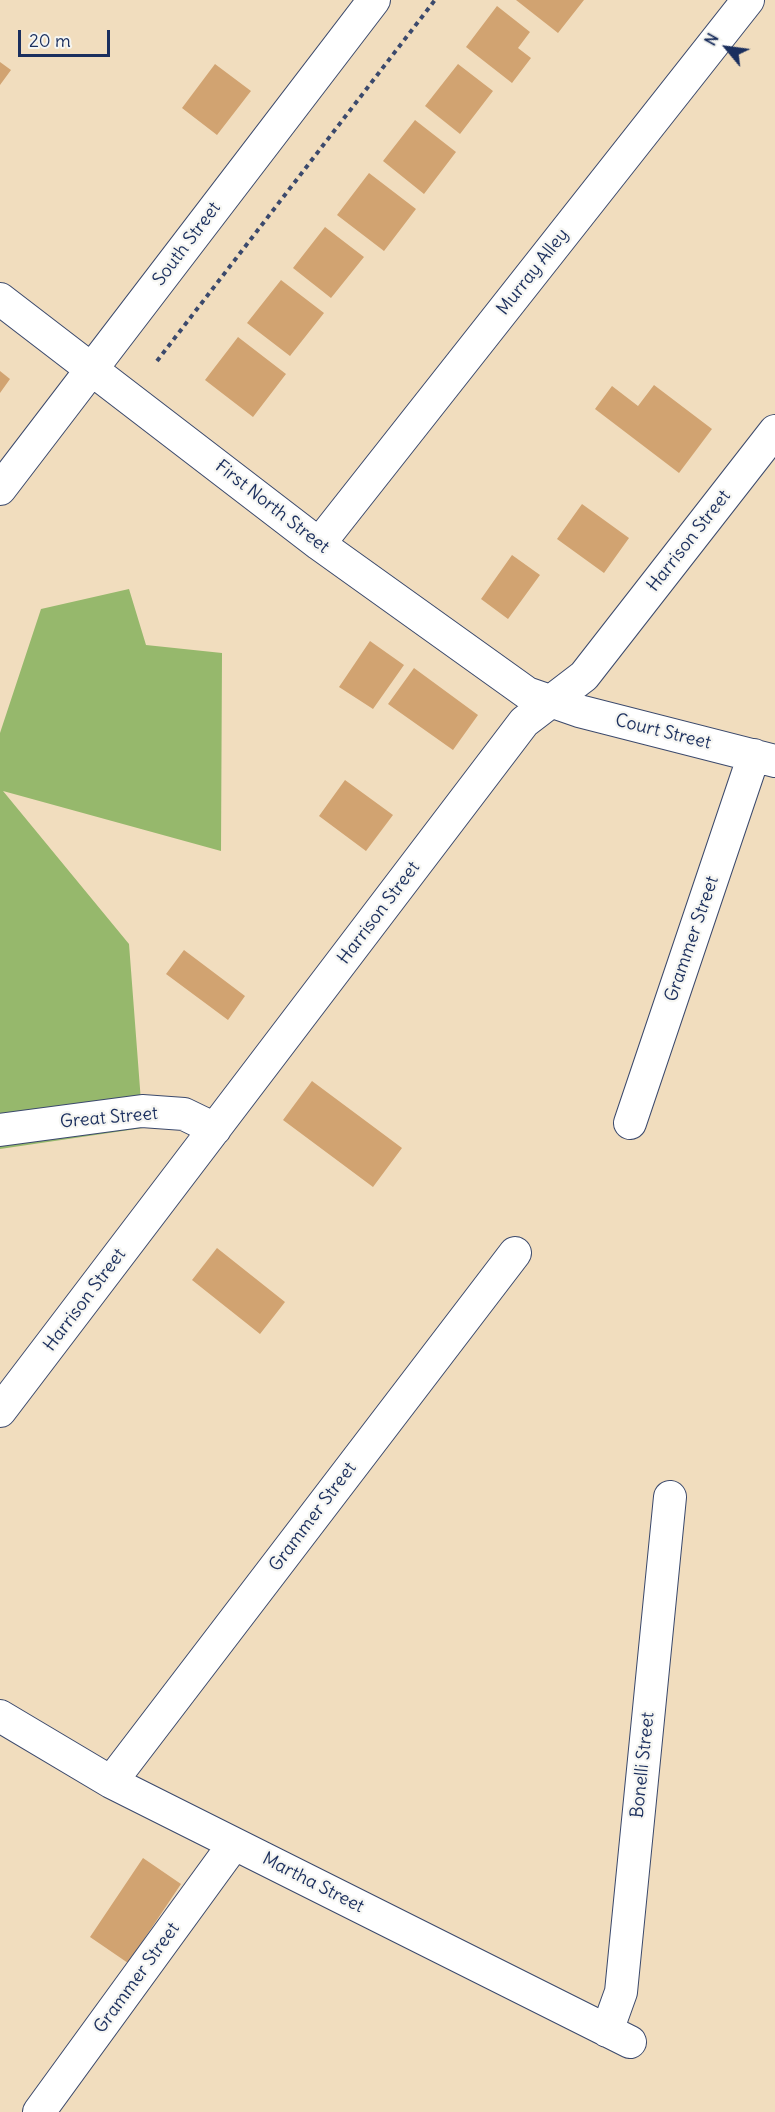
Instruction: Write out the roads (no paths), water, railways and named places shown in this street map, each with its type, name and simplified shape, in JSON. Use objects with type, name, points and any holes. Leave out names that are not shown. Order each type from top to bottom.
[{"type":"street","name":"South Street","points":[[0,489],[374,0]]},
{"type":"street","name":"Murray Alley","points":[[319,544],[748,0]]},
{"type":"street","name":"First North Street","points":[[0,299],[319,544],[526,693],[551,701]]},
{"type":"street","name":"Harrison Street","points":[[0,1411],[524,722],[584,676],[775,431]]},
{"type":"street","name":"Court Street","points":[[551,701],[579,711],[764,758]]},
{"type":"street","name":"Grammer Street","points":[[630,1123],[764,758]]},
{"type":"street","name":"Great Street","points":[[0,1130],[142,1111],[184,1114],[215,1129]]},
{"type":"street","name":"Grammer Street","points":[[111,1782],[515,1253]]},
{"type":"street","name":"Bonelli Street","points":[[618,2037],[670,1497]]},
{"type":"street","name":"Martha Street","points":[[0,1716],[111,1782],[618,2037]]},
{"type":"street","name":"Grammer Street","points":[[39,2112],[234,1844]]}]
